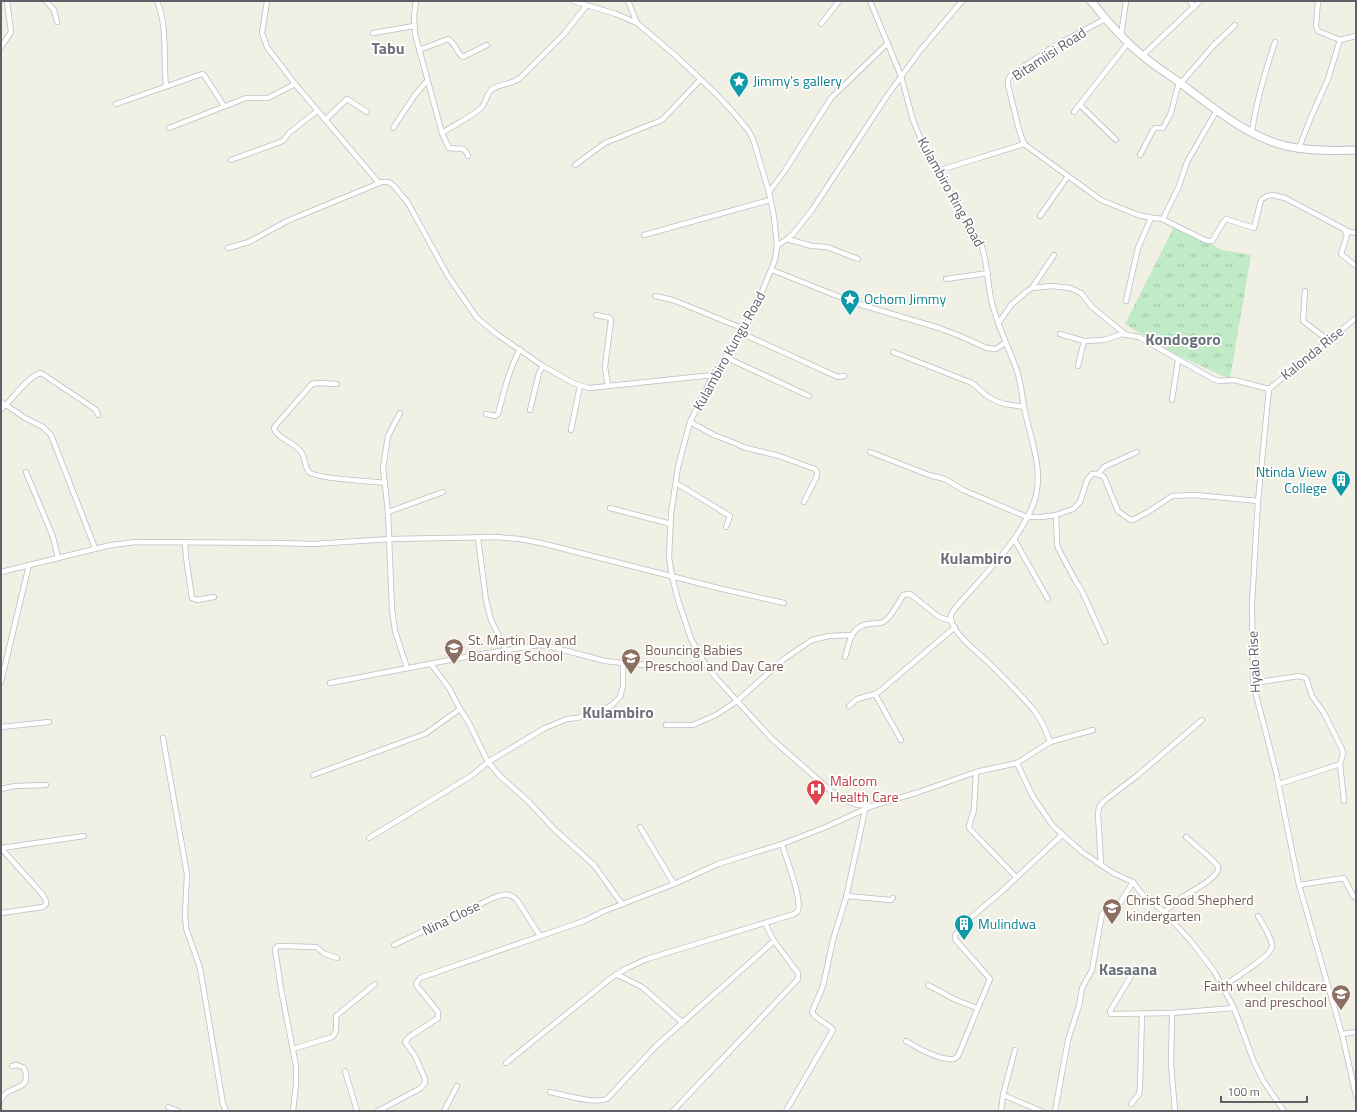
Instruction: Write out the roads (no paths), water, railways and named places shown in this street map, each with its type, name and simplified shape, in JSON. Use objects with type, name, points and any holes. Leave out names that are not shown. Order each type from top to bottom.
[{"type":"street","points":[[1,47],[10,32],[7,1]]},
{"type":"street","points":[[46,1],[54,10],[57,22]]},
{"type":"street","points":[[157,1],[161,12],[163,25],[166,86]]},
{"type":"street","points":[[267,1],[262,27],[263,38],[267,47],[295,84],[379,183]]},
{"type":"street","points":[[416,1],[414,26],[427,81],[436,106],[442,133],[449,148],[465,150],[468,156]]},
{"type":"street","name":"Kulambiro Kungu Road","points":[[573,1],[616,14],[637,23],[676,56],[733,112],[748,130],[753,139],[769,192],[777,246],[775,260],[757,304],[742,331],[713,375],[690,422],[678,467],[671,524],[669,558],[672,576],[684,622],[695,648],[705,664],[737,701],[772,739],[831,791],[844,800],[857,805],[872,806]]},
{"type":"street","points":[[628,1],[637,23]]},
{"type":"street","points":[[821,24],[839,1]]},
{"type":"street","name":"Kulambiro Ring Road","points":[[870,1],[901,76],[918,133],[936,171],[981,244],[988,273],[989,288],[998,324],[1017,372],[1038,474],[1037,491],[1027,517],[1014,539],[953,611],[951,621]]},
{"type":"street","points":[[777,246],[788,239],[812,210],[873,115],[919,52],[962,1]]},
{"type":"street","points":[[1091,1],[1105,19],[1142,56],[1217,110],[1252,132],[1269,140],[1299,148],[1356,150]]},
{"type":"street","points":[[1121,36],[1126,1]]},
{"type":"street","points":[[1190,1],[1193,6]]},
{"type":"street","points":[[1142,56],[1200,1]]},
{"type":"street","points":[[1318,1],[1316,29],[1318,31],[1340,40],[1356,36]]},
{"type":"street","points":[[442,133],[480,109],[486,102],[490,91],[516,82],[564,34],[587,5]]},
{"type":"street","name":"Bitamiisi Road","points":[[1024,144],[1019,130],[1008,84],[1010,76],[1054,47],[1105,19]]},
{"type":"street","points":[[1140,155],[1155,128],[1163,128],[1168,120],[1180,83],[1213,46],[1235,25]]},
{"type":"street","points":[[373,33],[414,26]]},
{"type":"street","points":[[419,50],[448,39],[452,41],[460,56],[463,58],[487,45]]},
{"type":"street","points":[[1299,148],[1328,78],[1340,40]]},
{"type":"street","points":[[1252,132],[1254,113],[1260,88],[1275,42]]},
{"type":"street","points":[[769,192],[784,172],[831,98],[888,43]]},
{"type":"street","points":[[1074,112],[1128,43]]},
{"type":"street","points":[[116,104],[202,74],[224,106]]},
{"type":"street","points":[[575,166],[605,143],[662,120],[700,80]]},
{"type":"street","points":[[393,128],[415,95],[427,81]]},
{"type":"street","points":[[169,128],[246,98],[268,98],[295,84]]},
{"type":"street","points":[[325,120],[347,99],[367,112]]},
{"type":"street","points":[[1080,105],[1116,140]]},
{"type":"street","points":[[1164,219],[1179,186],[1187,162],[1217,110]]},
{"type":"street","points":[[231,160],[283,141],[289,133],[318,111]]},
{"type":"street","points":[[936,171],[1024,144],[1101,200],[1138,215],[1164,219],[1210,242],[1226,219],[1254,228],[1261,200],[1267,196],[1278,195],[1342,227],[1346,231],[1356,233]]},
{"type":"street","points":[[1040,216],[1068,176]]},
{"type":"street","points":[[228,248],[249,242],[287,221],[386,181],[394,186],[408,204],[448,276],[477,318],[498,335],[543,366],[573,384],[589,388],[713,375]]},
{"type":"street","points":[[644,236],[770,200]]},
{"type":"street","points":[[1126,301],[1138,248],[1150,218]]},
{"type":"street","points":[[1346,231],[1347,235],[1341,254],[1356,266]]},
{"type":"street","points":[[788,239],[812,246],[827,247],[858,259]]},
{"type":"street","points":[[998,324],[1011,305],[1032,288],[1054,255]]},
{"type":"street","points":[[772,270],[855,303],[939,328],[987,348],[996,349],[1005,343]]},
{"type":"street","points":[[946,279],[988,273]]},
{"type":"street","points":[[1032,288],[1052,286],[1076,289],[1092,307],[1125,334]]},
{"type":"street","points":[[1305,291],[1303,321],[1329,341]]},
{"type":"street","points":[[655,296],[676,301],[838,377],[844,376]]},
{"type":"street","points":[[596,315],[610,318],[611,320],[605,367],[608,386]]},
{"type":"street","name":"Kalonda Rise","points":[[1270,390],[1356,318]]},
{"type":"street","points":[[1060,334],[1084,341],[1104,340],[1118,334],[1139,337],[1178,360],[1219,381],[1234,380],[1270,390]]},
{"type":"street","points":[[1078,366],[1084,341]]},
{"type":"street","points":[[486,414],[495,416],[498,414],[512,363],[520,349]]},
{"type":"street","points":[[893,352],[972,383],[987,396],[1001,403],[1024,407]]},
{"type":"street","points":[[725,357],[809,396]]},
{"type":"street","points":[[1172,400],[1178,360]]},
{"type":"street","points":[[530,410],[538,373],[543,366]]},
{"type":"street","points":[[1,409],[30,380],[39,373],[42,373],[96,410],[98,415]]},
{"type":"street","points":[[337,384],[317,382],[312,384],[276,424],[274,428],[275,431],[300,451],[304,456],[306,468],[312,474],[322,477],[385,483]]},
{"type":"street","points":[[571,430],[580,386]]},
{"type":"street","name":"Hyalo Rise","points":[[1270,390],[1258,500],[1252,604],[1253,683],[1279,784],[1299,885],[1342,1034],[1356,1096]]},
{"type":"street","points":[[1,402],[25,418],[43,427],[50,435],[95,548]]},
{"type":"street","points":[[400,413],[386,443],[383,468],[390,539],[392,609],[395,631],[407,668]]},
{"type":"street","points":[[690,422],[714,435],[743,447],[780,456],[815,469],[817,476],[804,502]]},
{"type":"street","points":[[870,452],[929,475],[944,479],[963,490],[1027,517],[1056,515],[1067,512],[1078,506],[1087,480],[1092,474],[1098,474],[1104,477],[1118,512],[1132,520],[1176,495],[1258,500]]},
{"type":"street","points":[[1098,474],[1104,467],[1137,452]]},
{"type":"street","points":[[26,472],[53,537],[58,558]]},
{"type":"street","points":[[676,483],[730,516],[726,527]]},
{"type":"street","points":[[388,512],[443,492]]},
{"type":"street","points":[[610,508],[671,524]]},
{"type":"street","points":[[1056,515],[1058,548],[1082,591],[1105,642]]},
{"type":"street","points":[[1,572],[95,548],[136,542],[278,542],[314,544],[436,537],[496,537],[520,539],[563,548],[610,562],[784,603]]},
{"type":"street","points":[[478,538],[486,600],[491,620],[506,651]]},
{"type":"street","points":[[1014,539],[1048,599]]},
{"type":"street","points":[[185,543],[192,598],[197,600],[214,597]]},
{"type":"street","points":[[1,682],[29,565]]},
{"type":"street","points":[[845,657],[852,635],[858,627],[871,623],[882,623],[887,620],[903,595],[910,594],[939,616],[951,621],[965,640],[1034,710],[1044,724],[1050,742]]},
{"type":"street","points":[[849,706],[857,699],[875,694],[955,627]]},
{"type":"street","points":[[666,725],[693,725],[716,714],[737,701],[784,659],[812,640],[829,636],[852,635]]},
{"type":"street","points":[[330,684],[476,655],[543,645],[623,663],[671,668],[705,664]]},
{"type":"street","points":[[369,838],[470,776],[488,762],[545,728],[567,719],[577,718],[602,710],[612,705],[620,697],[623,686],[623,663]]},
{"type":"street","points":[[431,664],[449,688],[469,723],[488,762],[501,777],[528,801],[555,830],[594,865],[622,904]]},
{"type":"street","points":[[1253,683],[1299,676],[1306,678],[1312,696],[1324,713],[1342,749],[1343,754],[1340,764],[1344,801]]},
{"type":"street","points":[[875,694],[901,740]]},
{"type":"street","points":[[313,775],[424,734],[460,709]]},
{"type":"street","points":[[1101,865],[1098,814],[1104,801],[1144,770],[1202,720]]},
{"type":"street","points":[[1,727],[49,722]]},
{"type":"street","points":[[378,1111],[422,1088],[425,1083],[425,1079],[418,1061],[405,1042],[409,1037],[439,1016],[438,1012],[417,986],[417,980],[420,978],[514,944],[584,921],[718,864],[782,844],[872,806],[916,794],[976,772],[1017,763],[1050,742],[1094,730]]},
{"type":"street","points":[[163,738],[187,874],[185,914],[186,928],[200,968],[223,1104],[226,1111]]},
{"type":"street","points":[[1017,763],[1033,797],[1053,826],[1082,852],[1113,873],[1133,882],[1142,894],[1164,912],[1190,940],[1223,986],[1234,1008],[1254,1062],[1264,1082],[1284,1111]]},
{"type":"street","points":[[1279,784],[1340,764]]},
{"type":"street","points":[[976,772],[974,810],[970,829],[1016,877]]},
{"type":"street","points":[[1,789],[16,786],[46,785]]},
{"type":"street","points":[[786,1111],[833,1030],[812,1012],[823,986],[833,940],[846,896],[865,810]]},
{"type":"street","points":[[640,827],[674,884]]},
{"type":"street","points":[[906,1041],[940,1057],[954,1059],[958,1056],[990,979],[955,939],[955,935],[964,924],[1062,835]]},
{"type":"street","points":[[1,848],[84,836]]},
{"type":"street","points":[[1164,912],[1173,904],[1202,885],[1218,871],[1218,867],[1214,862],[1186,837]]},
{"type":"street","points":[[506,1063],[616,974],[627,968],[647,959],[765,924],[794,914],[798,911],[797,892],[782,844]]},
{"type":"street","points":[[1,848],[46,901],[46,904],[43,907],[1,913]]},
{"type":"street","points":[[1299,885],[1344,878],[1353,896],[1356,898]]},
{"type":"street","points":[[1055,1111],[1068,1040],[1079,1006],[1082,988],[1092,970],[1102,914],[1106,910],[1120,903],[1133,882]]},
{"type":"street","name":"Nina Close","points":[[394,945],[493,898],[508,894],[517,900],[540,936]]},
{"type":"street","points":[[846,896],[891,900],[893,898]]},
{"type":"street","points":[[1223,986],[1257,963],[1271,950],[1271,941],[1258,916]]},
{"type":"street","points":[[673,1111],[798,979],[798,973],[774,941],[765,924]]},
{"type":"street","points":[[550,1092],[594,1100],[603,1101],[607,1099],[656,1046],[774,941]]},
{"type":"street","points":[[293,1111],[297,1075],[275,949],[278,946],[312,946],[318,948],[325,954],[337,958]]},
{"type":"street","points":[[616,974],[647,990],[682,1022]]},
{"type":"street","points":[[1131,976],[1114,1003],[1110,1013],[1172,1014],[1234,1008]]},
{"type":"street","points":[[293,1049],[332,1037],[336,1030],[336,1016],[375,984]]},
{"type":"street","points":[[928,985],[956,1000],[977,1008]]},
{"type":"street","points":[[1131,1104],[1139,1094],[1140,1086],[1142,1014]]},
{"type":"street","points":[[1172,1014],[1171,1065],[1175,1111]]},
{"type":"street","points":[[1342,1034],[1356,1032]]},
{"type":"street","points":[[1001,1111],[1003,1095],[1015,1050]]},
{"type":"street","points":[[1,1100],[2,1096],[23,1085],[26,1080],[24,1068],[17,1065],[12,1066]]},
{"type":"street","points":[[345,1071],[357,1111]]},
{"type":"street","points":[[444,1111],[457,1086]]},
{"type":"street","points":[[1003,1095],[1041,1111]]},
{"type":"street","points":[[168,1107],[178,1111]]},
{"type":"place","name":"Jimmy's gallery","points":[[739,98]]},
{"type":"place","name":"Ochom Jimmy","points":[[850,316]]},
{"type":"place","name":"Ntinda View College","points":[[1341,497]]},
{"type":"place","name":"St. Martin Day and Boarding School","points":[[454,665]]},
{"type":"place","name":"Bouncing Babies Preschool and Day Care","points":[[631,675]]},
{"type":"place","name":"Malcom Health Care","points":[[816,806]]},
{"type":"place","name":"Christ Good Shepherd kindergarten","points":[[1112,925]]},
{"type":"place","name":"Mulindwa","points":[[964,941]]},
{"type":"place","name":"Faith wheel childcare and preschool","points":[[1341,1011]]},
{"type":"district","name":"Tabu","points":[[388,48]]},
{"type":"district","name":"Kondogoro","points":[[1183,339]]},
{"type":"district","name":"Kulambiro","points":[[976,558]]},
{"type":"district","name":"Kulambiro","points":[[618,712]]},
{"type":"district","name":"Kasaana","points":[[1128,969]]}]
